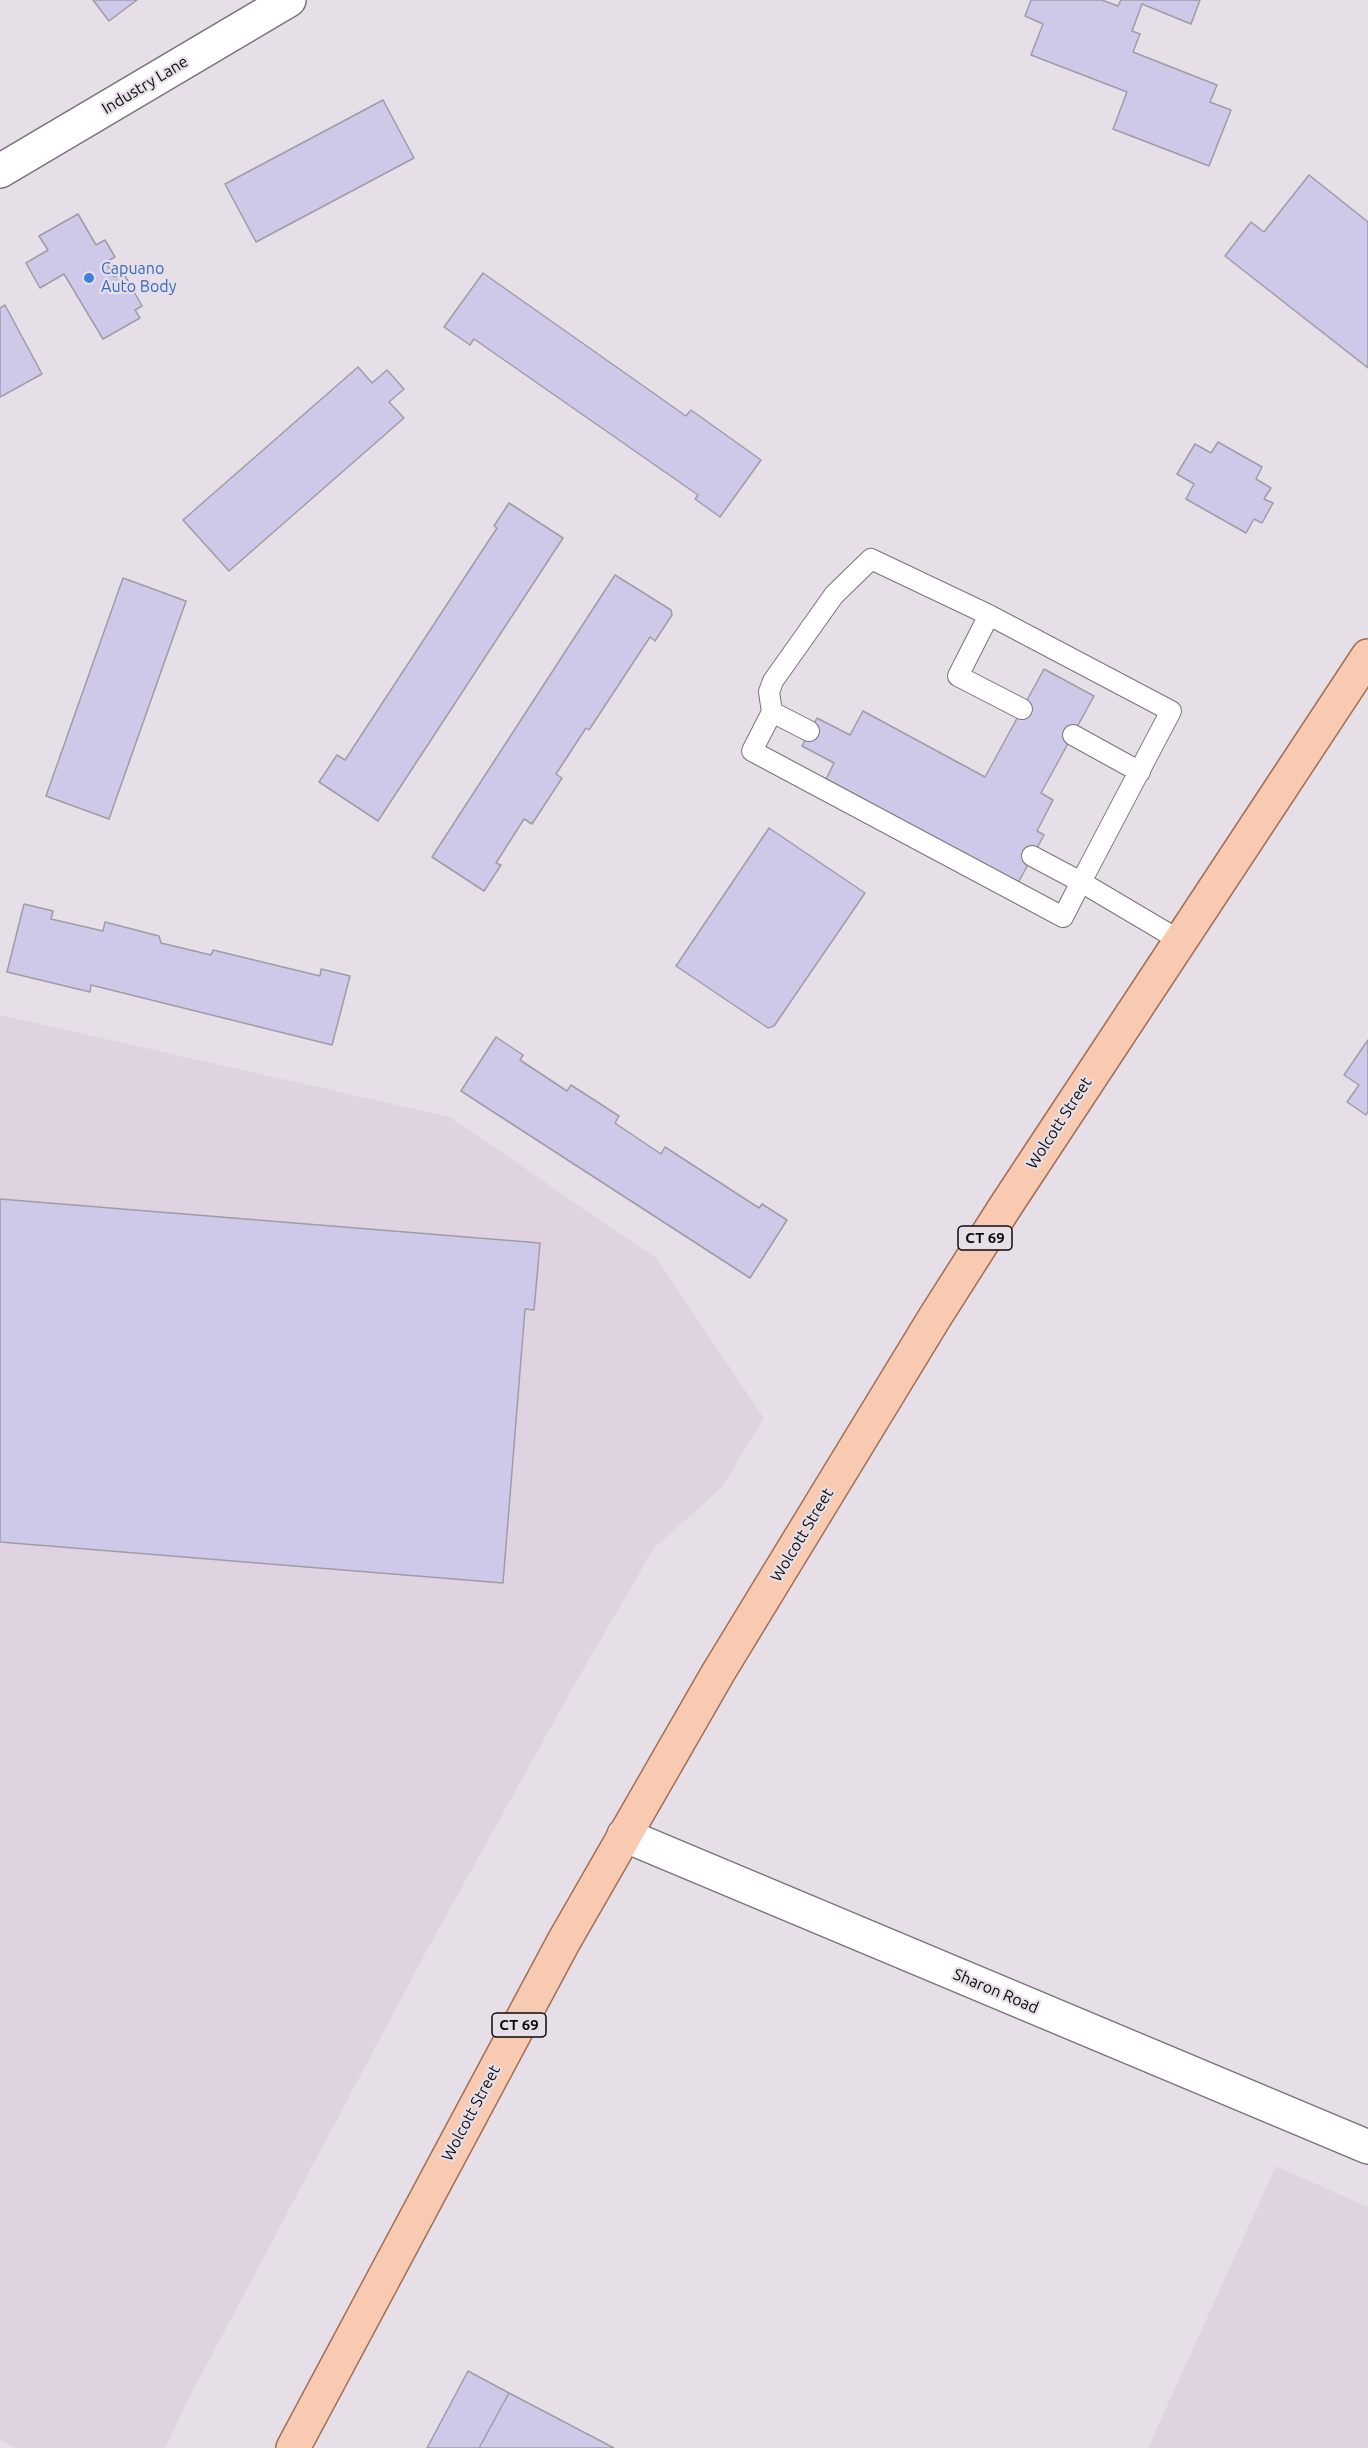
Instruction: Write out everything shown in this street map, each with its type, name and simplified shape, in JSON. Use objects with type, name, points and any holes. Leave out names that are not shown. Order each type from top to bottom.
[{"type":"main road","name":"Wolcott Street","points":[[293,2448],[564,1941],[718,1673],[935,1317],[1179,940],[1368,656]]},
{"type":"street","name":"Industry Lane","points":[[0,171],[289,0]]},
{"type":"street","name":"Sharon Road","points":[[624,1835],[1368,2147]]},
{"type":"lane","points":[[871,559],[989,615],[1171,711],[1063,917],[752,751],[772,712],[769,692],[773,681],[834,595],[871,559]]},
{"type":"lane","points":[[989,615],[958,676],[1022,709]]},
{"type":"lane","points":[[772,712],[809,731]]},
{"type":"lane","points":[[1073,735],[1140,772]]},
{"type":"lane","points":[[1032,856],[1179,940]]},
{"type":"shaded area","points":[[0,1015],[450,1117],[657,1259],[764,1418],[722,1487],[654,1548],[576,1682],[426,1952],[190,2396],[165,2448],[17,2448],[0,2440]]},
{"type":"shaded area","points":[[1276,2166],[1368,2207],[1368,2448],[1148,2448]]},
{"type":"building","points":[[93,0],[137,0],[109,21]]},
{"type":"building","points":[[1031,0],[1102,0],[1118,6],[1121,0],[1200,0],[1191,24],[1142,4],[1132,31],[1140,34],[1133,52],[1217,85],[1210,102],[1231,110],[1209,166],[1113,129],[1127,92],[1031,55],[1043,24],[1025,16]]},
{"type":"building","points":[[383,100],[414,158],[256,242],[225,184]]},
{"type":"building","points":[[1309,175],[1368,222],[1368,368],[1225,256],[1251,222],[1264,232]]},
{"type":"building","points":[[78,214],[96,245],[105,240],[115,257],[106,262],[114,277],[123,272],[142,306],[135,310],[140,318],[103,339],[64,274],[40,288],[26,263],[48,250],[39,236]]},
{"type":"building","points":[[483,273],[686,416],[691,410],[761,460],[720,517],[695,499],[698,495],[474,339],[470,345],[444,327]]},
{"type":"building","points":[[5,305],[42,374],[0,397],[0,308]]},
{"type":"building","points":[[358,367],[372,383],[387,370],[404,389],[389,402],[404,418],[229,571],[183,520]]},
{"type":"building","points":[[1218,442],[1262,467],[1256,479],[1271,488],[1264,499],[1273,503],[1262,523],[1254,519],[1246,533],[1186,499],[1194,484],[1177,474],[1195,444],[1211,453]]},
{"type":"building","points":[[509,503],[563,538],[378,821],[319,782],[337,755],[345,760],[497,528],[494,526]]},
{"type":"building","points":[[615,575],[671,610],[672,615],[655,641],[650,637],[589,730],[586,728],[556,774],[562,778],[532,824],[524,819],[496,863],[501,865],[484,891],[432,857]]},
{"type":"building","points":[[123,578],[186,601],[109,819],[46,796]]},
{"type":"building","points":[[1044,669],[1094,696],[1041,793],[1053,800],[1037,831],[1044,835],[1018,883],[826,779],[834,763],[802,746],[817,718],[850,735],[863,711],[985,777]]},
{"type":"building","points":[[769,828],[865,893],[774,1026],[768,1028],[676,966]]},
{"type":"building","points":[[24,904],[53,911],[51,919],[103,931],[105,922],[159,936],[161,943],[211,955],[213,950],[320,976],[321,969],[350,976],[332,1045],[91,985],[90,992],[7,972]]},
{"type":"building","points":[[496,1037],[523,1055],[520,1060],[567,1091],[571,1085],[619,1116],[615,1123],[661,1154],[665,1147],[759,1208],[762,1204],[787,1220],[750,1278],[461,1091]]},
{"type":"building","points":[[1368,1040],[1368,1111],[1366,1115],[1347,1102],[1359,1085],[1344,1075]]},
{"type":"building","points":[[0,1199],[540,1243],[534,1310],[525,1309],[503,1583],[0,1542]]},
{"type":"building","points":[[468,2371],[509,2393],[479,2448],[427,2448]]},
{"type":"building","points":[[509,2393],[614,2448],[479,2448]]},
{"type":"place","name":"Capuano Auto Body","points":[[89,278]]}]
